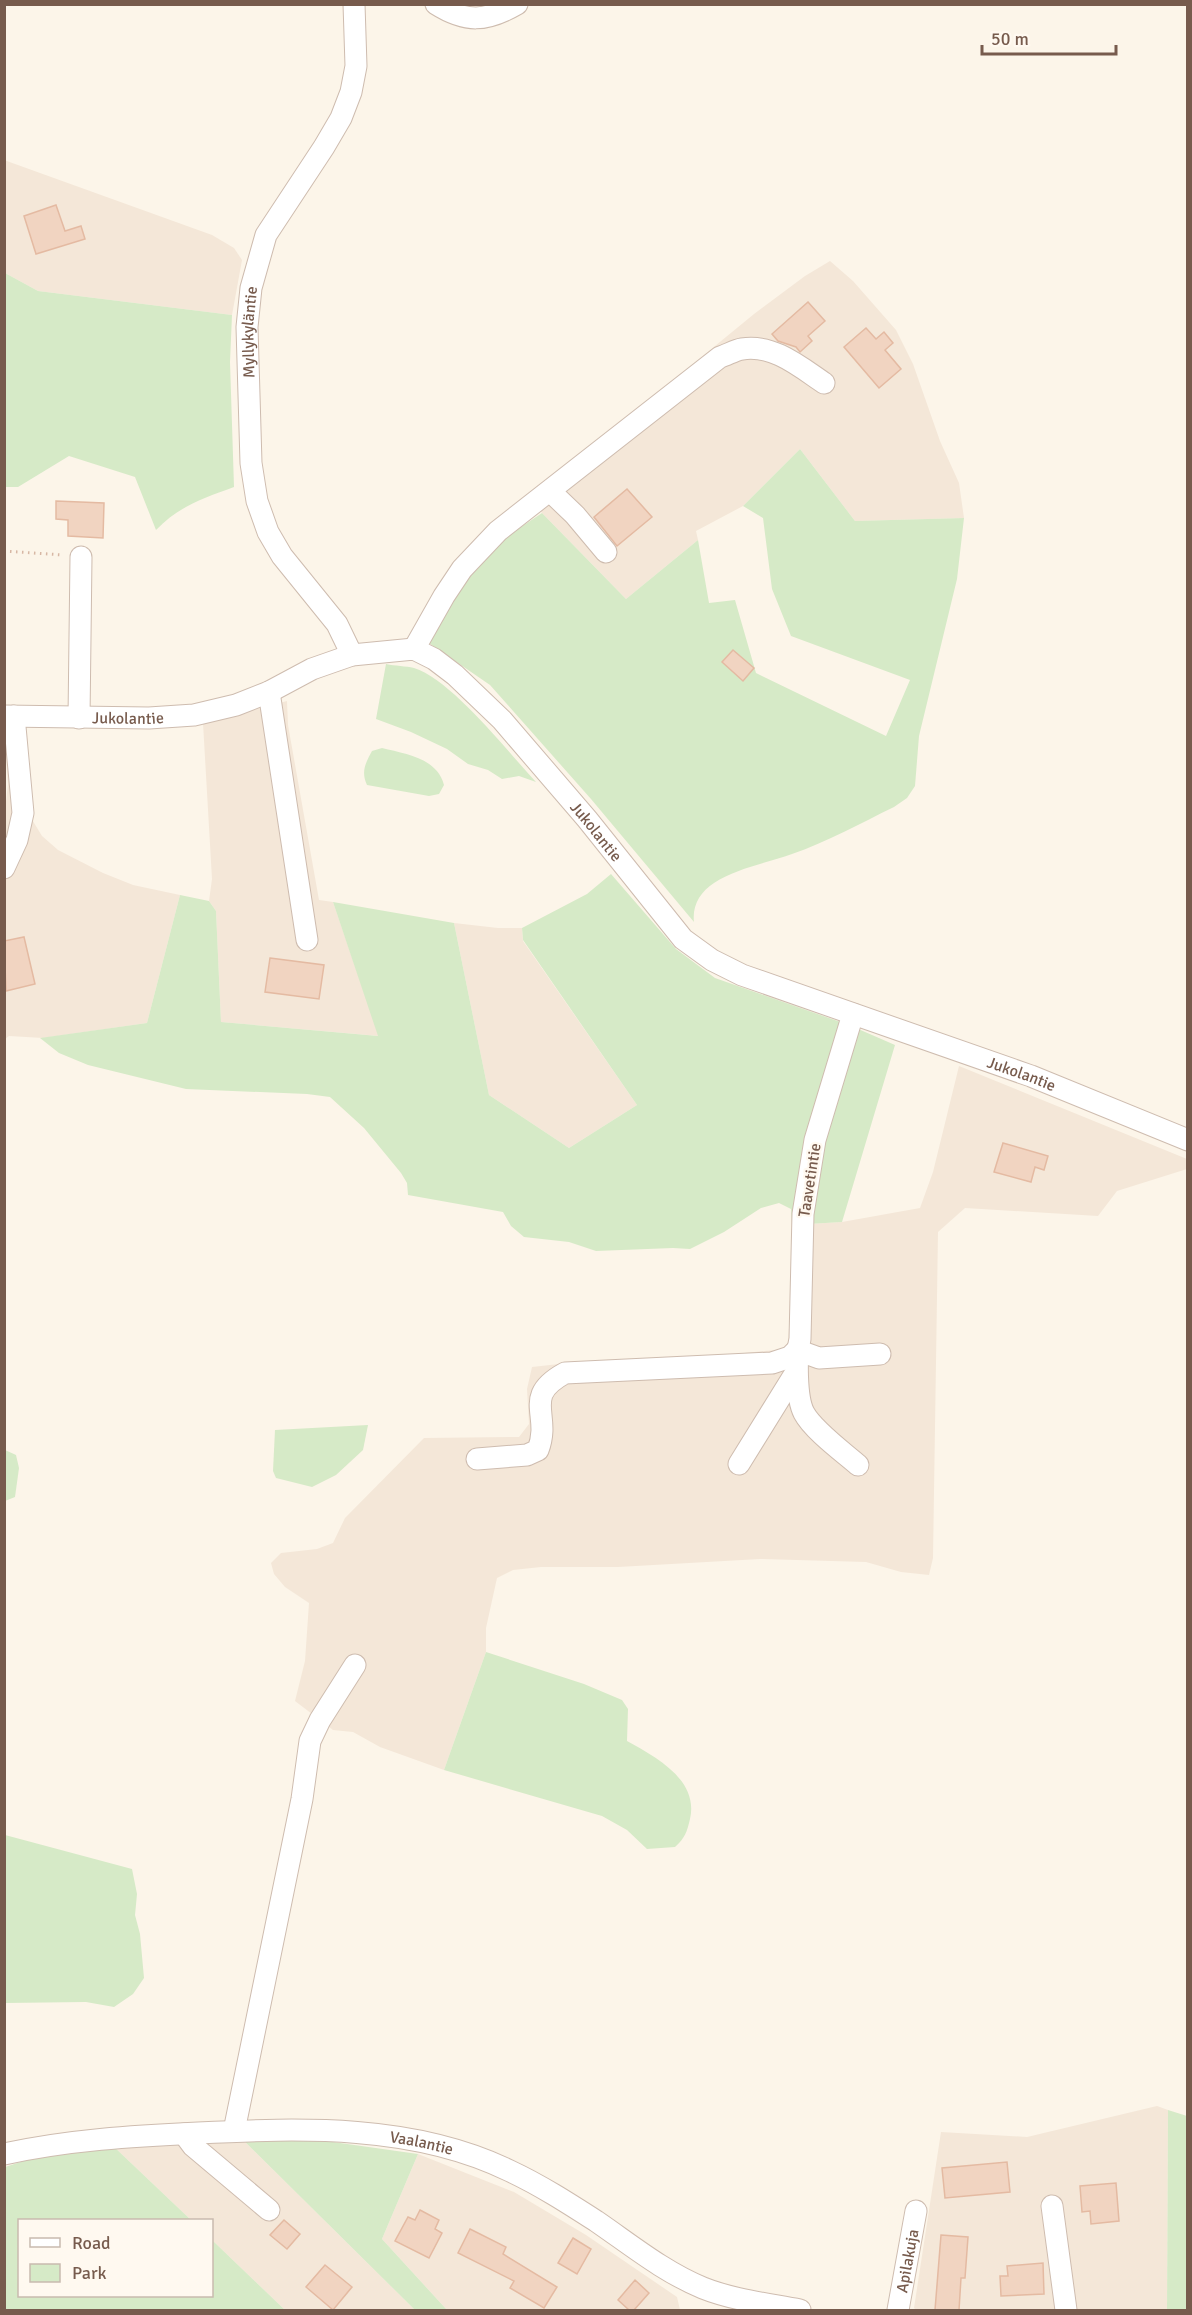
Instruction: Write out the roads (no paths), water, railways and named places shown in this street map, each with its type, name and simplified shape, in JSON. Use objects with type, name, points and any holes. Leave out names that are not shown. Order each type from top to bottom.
[{"type":"street","name":"Myllykyläntie","points":[[352,655],[337,624],[282,556],[268,532],[257,501],[251,463],[248,327],[251,288],[266,234],[305,179],[336,128],[351,92],[356,66],[354,4]]},
{"type":"street","points":[[436,4],[459,18],[481,18],[517,4]]},
{"type":"street","points":[[414,649],[462,569],[498,531],[720,357],[741,349],[767,349],[790,360],[824,382]]},
{"type":"street","points":[[550,491],[575,515],[606,552]]},
{"type":"street","points":[[79,718],[81,557]]},
{"type":"street","name":"Jukolantie","points":[[9,716],[149,718],[194,715],[236,705],[268,692],[312,669],[352,655],[414,649],[434,659],[455,675],[502,720],[587,819],[683,939],[712,960],[742,975],[1031,1076],[1188,1140]]},
{"type":"street","points":[[268,692],[307,940]]},
{"type":"street","points":[[4,868],[17,840],[23,813],[9,716]]},
{"type":"street","name":"Taavetintie","points":[[853,1014],[813,1150],[803,1214],[800,1339],[796,1372],[804,1413],[828,1440],[858,1465]]},
{"type":"street","points":[[477,1459],[527,1455],[538,1450],[542,1439],[540,1403],[543,1390],[550,1381],[565,1372],[772,1363],[781,1361],[797,1350],[819,1358],[880,1354]]},
{"type":"street","points":[[739,1464],[796,1372]]},
{"type":"street","points":[[234,2131],[303,1799],[310,1741],[320,1720],[355,1665]]},
{"type":"street","name":"Vaalantie","points":[[4,2154],[40,2146],[106,2138],[234,2131],[337,2131],[410,2139],[507,2169],[541,2187],[683,2279],[705,2289],[747,2305],[800,2310]]},
{"type":"street","points":[[184,2134],[193,2146],[269,2210]]},
{"type":"street","points":[[1052,2206],[1066,2310]]},
{"type":"street","name":"Apilakuja","points":[[898,2310],[916,2211]]}]
